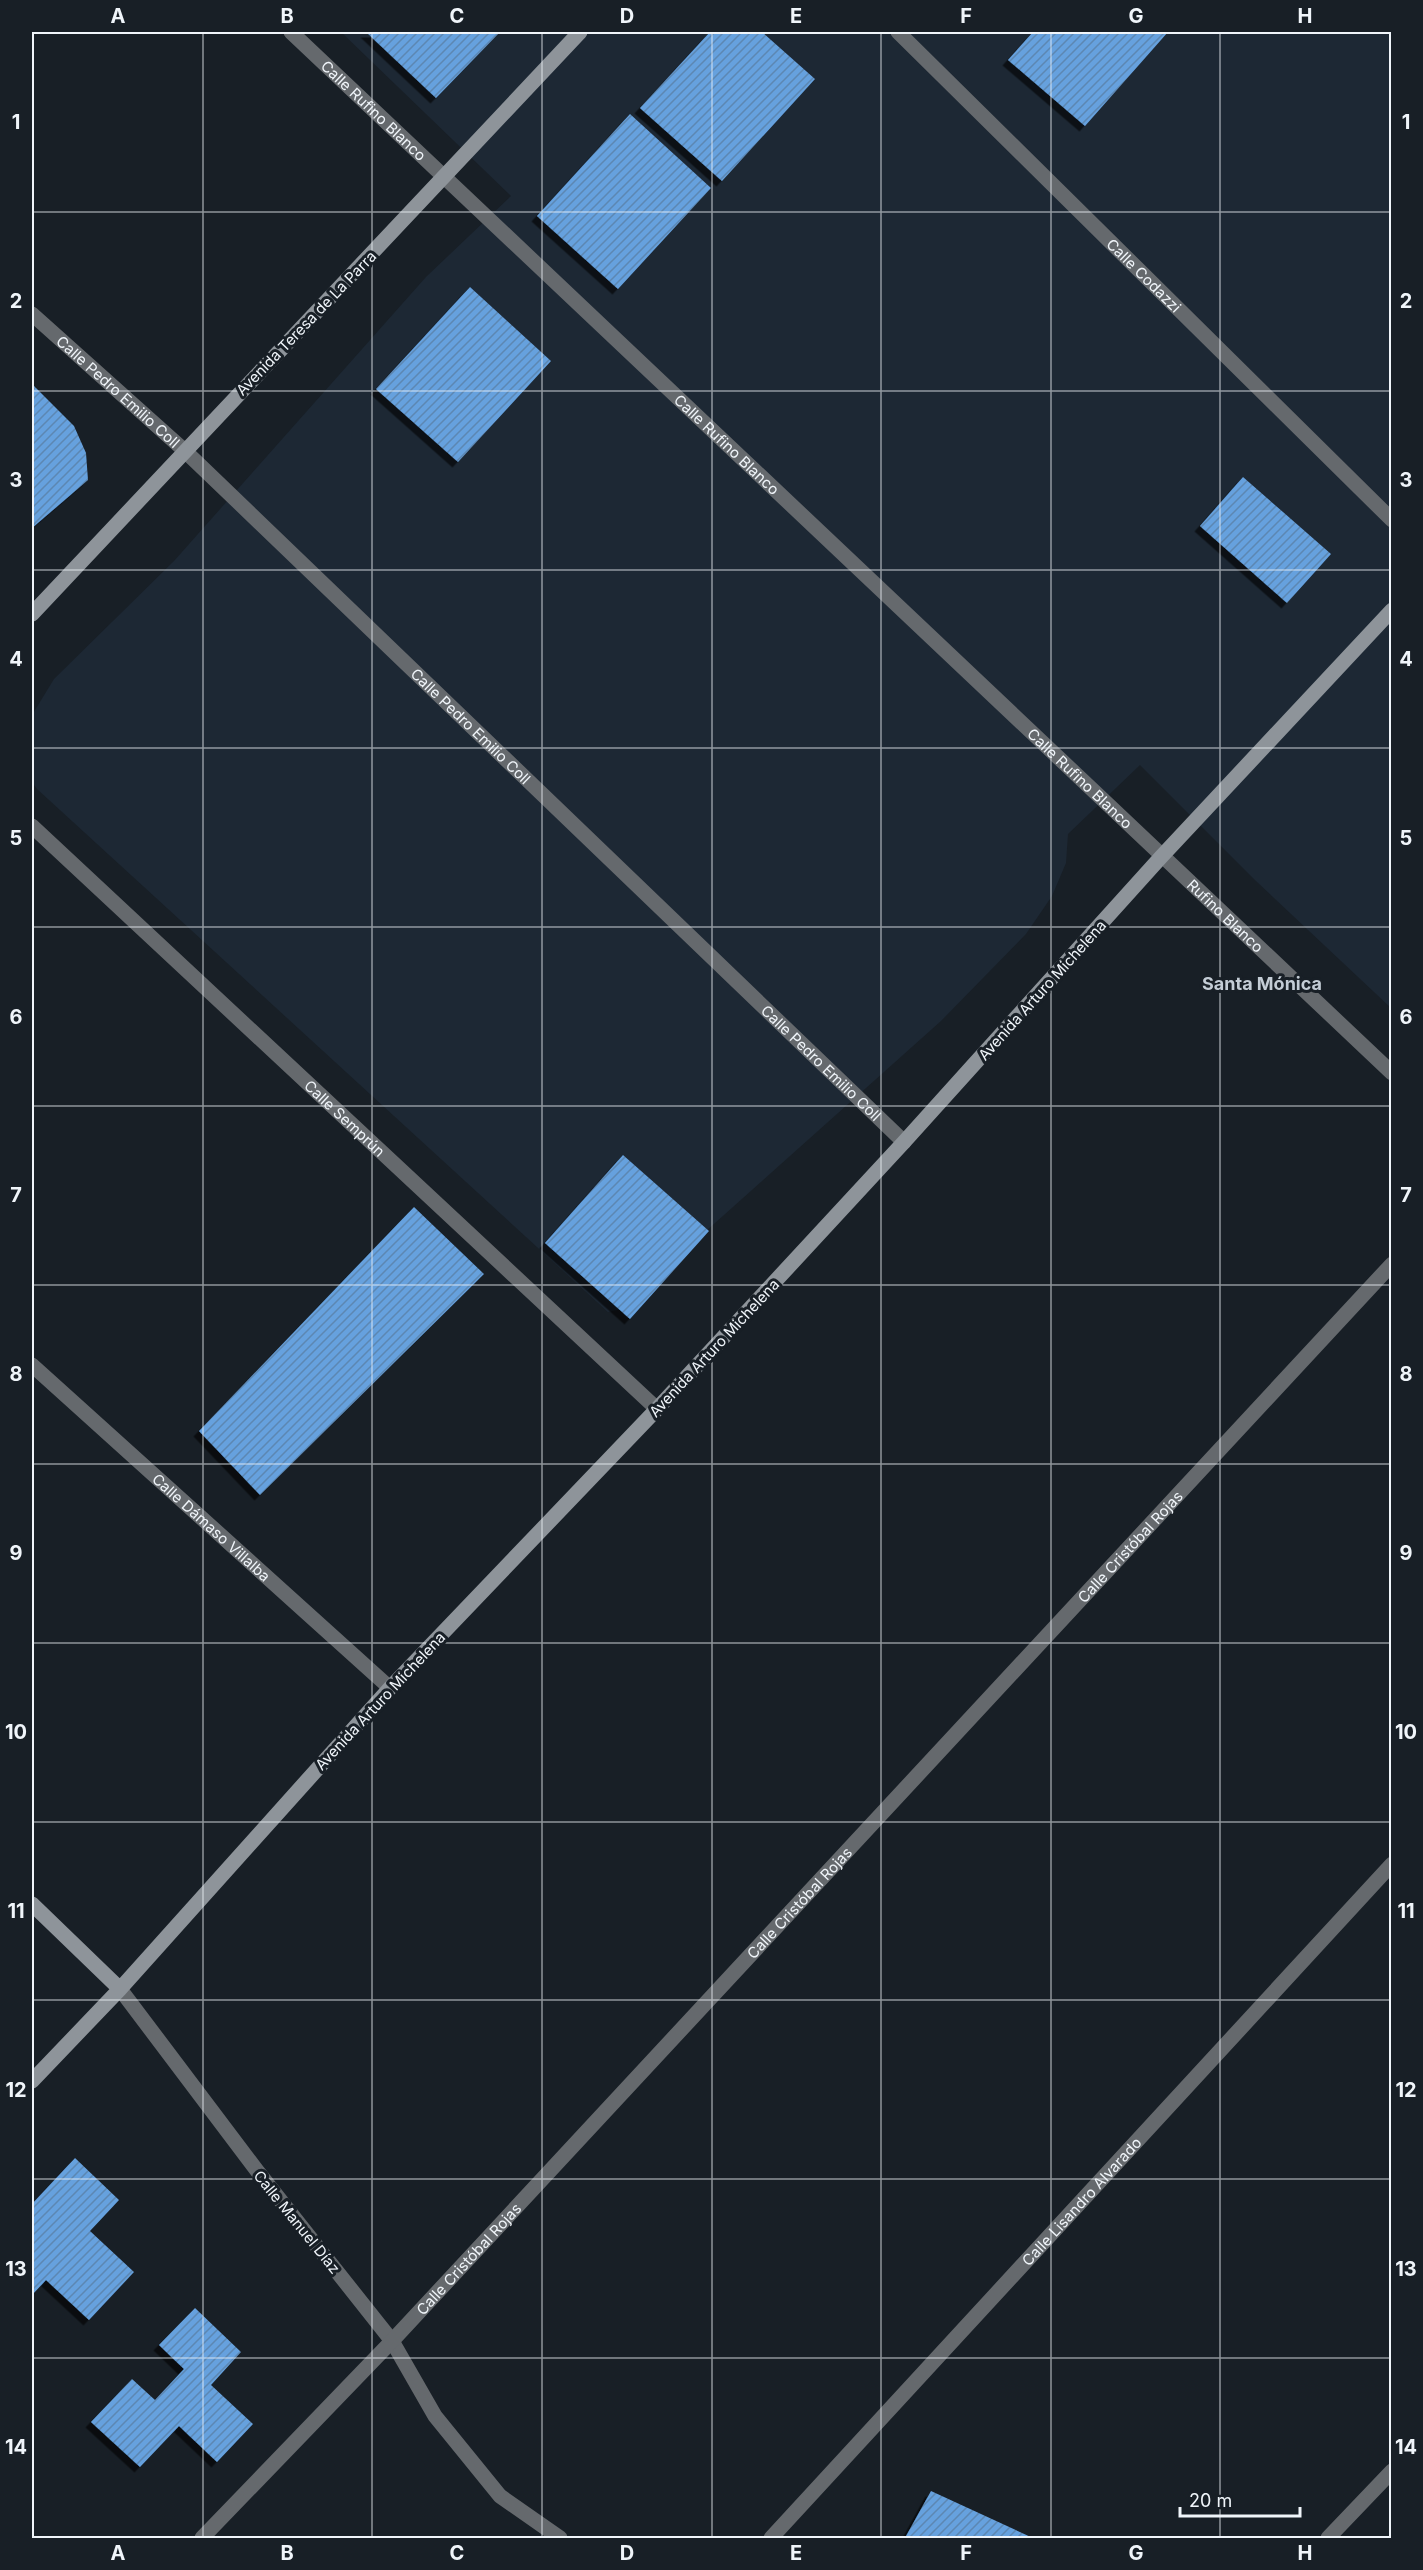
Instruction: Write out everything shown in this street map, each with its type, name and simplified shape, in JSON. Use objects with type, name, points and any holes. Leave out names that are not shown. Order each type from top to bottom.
[{"type":"street","name":"Calle Rufino Blanco","points":[[291,32],[1161,857]]},
{"type":"street","name":"Avenida Teresa de La Parra","points":[[32,614],[580,32]]},
{"type":"street","name":"Calle Codazzi","points":[[897,32],[1392,520]]},
{"type":"street","name":"Calle Pedro Emilio Coll","points":[[32,314],[185,451],[904,1143]]},
{"type":"street","name":"Avenida Arturo Michelena","points":[[32,2081],[120,1989],[390,1688],[657,1409],[904,1143],[1161,857],[1392,610]]},
{"type":"street","name":"Calle Semprún","points":[[32,826],[657,1409]]},
{"type":"street","name":"Rufino Blanco","points":[[1161,857],[1392,1073]]},
{"type":"street","name":"Calle Cristóbal Rojas","points":[[202,2538],[392,2341],[1392,1264]]},
{"type":"street","name":"Calle Dámaso Villalba","points":[[32,1365],[390,1688]]},
{"type":"street","name":"Calle Lisandro Alvarado","points":[[771,2538],[1392,1864]]},
{"type":"street","name":"Calle Manuel Díaz","points":[[32,1904],[120,1989],[258,2172],[392,2341],[435,2416],[500,2496],[560,2538]]},
{"type":"street","points":[[1328,2538],[1392,2471]]},
{"type":"shaded area","points":[[341,32],[1391,32],[1391,1008],[1256,881],[1140,765],[1068,834],[1066,863],[1052,896],[1026,934],[941,1021],[696,1240],[627,1308],[608,1312],[37,789],[32,782],[32,715],[54,679],[174,561],[426,277],[511,196]]},
{"type":"building","points":[[366,32],[500,32],[436,98]]},
{"type":"building","points":[[710,32],[762,32],[815,79],[722,181],[640,108]]},
{"type":"building","points":[[1033,32],[1168,32],[1085,126],[1008,60]]},
{"type":"building","points":[[630,114],[711,188],[618,289],[537,216]]},
{"type":"building","points":[[470,287],[551,361],[458,462],[376,389]]},
{"type":"building","points":[[32,384],[74,426],[86,453],[88,480],[32,528]]},
{"type":"building","points":[[1243,477],[1331,554],[1287,603],[1200,526]]},
{"type":"building","points":[[623,1155],[709,1231],[630,1319],[545,1243]]},
{"type":"building","points":[[414,1207],[484,1274],[260,1495],[199,1431]]},
{"type":"building","points":[[75,2158],[119,2200],[90,2231],[134,2272],[89,2320],[46,2280],[32,2295],[32,2204]]},
{"type":"building","points":[[195,2308],[241,2352],[211,2385],[253,2424],[217,2462],[179,2426],[140,2467],[91,2422],[132,2379],[155,2400],[184,2369],[159,2345]]},
{"type":"building","points":[[931,2491],[1033,2538],[905,2538]]},
{"type":"district","name":"Santa Mónica","points":[[1262,983]]}]
